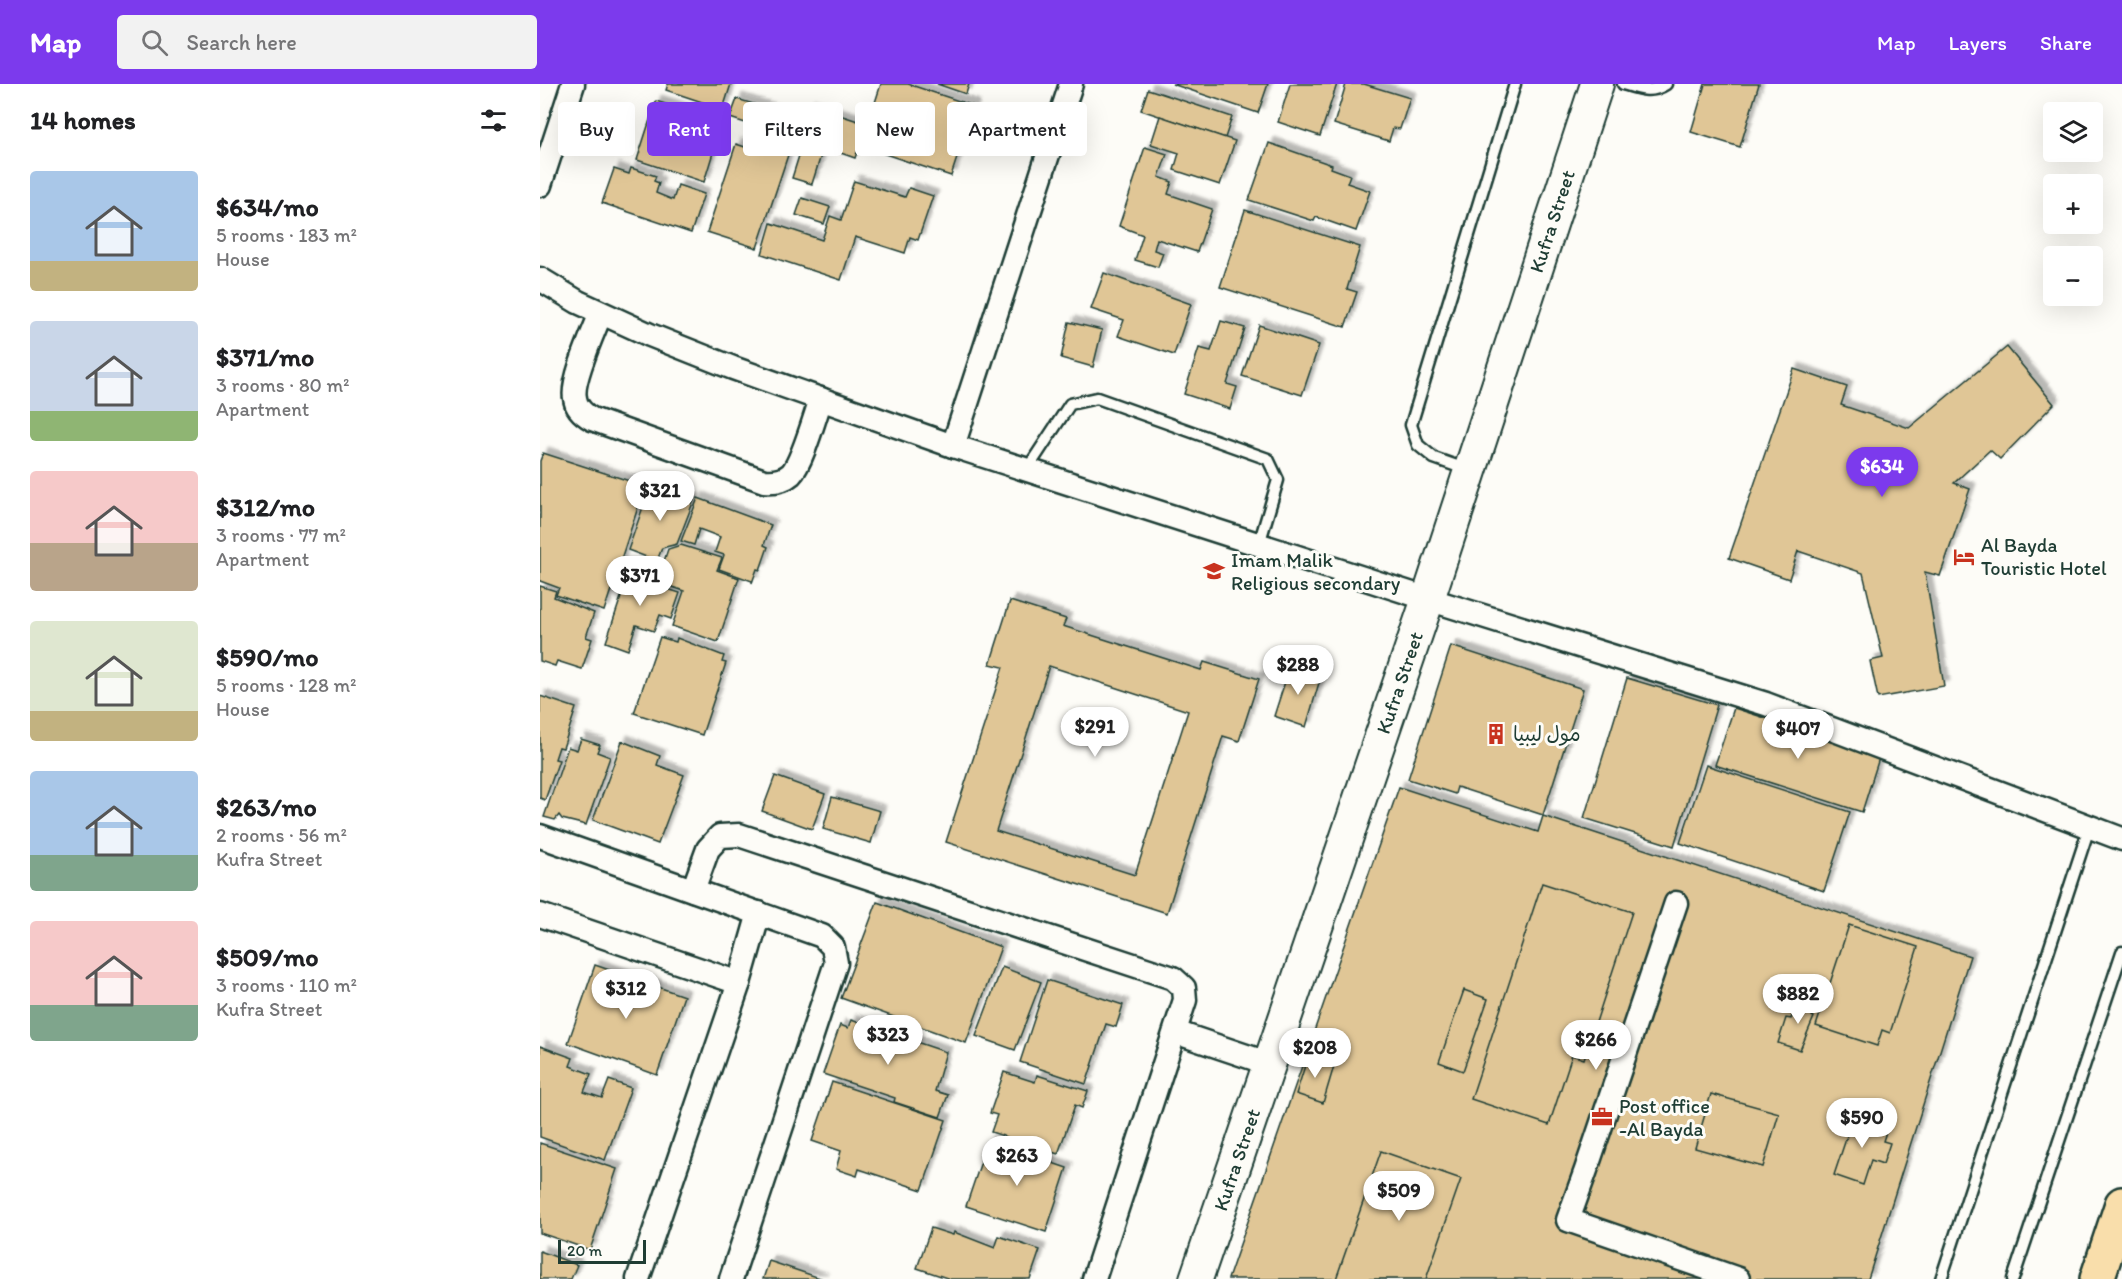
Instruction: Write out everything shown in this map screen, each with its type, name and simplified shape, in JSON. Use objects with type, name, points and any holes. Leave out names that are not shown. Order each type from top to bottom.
[{"type":"highway","points":[[2097,1279],[2122,1204]]},
{"type":"street","points":[[540,184],[573,84]]},
{"type":"street","points":[[953,446],[1071,84]]},
{"type":"street","name":"Kufra Street","points":[[1197,1279],[1428,599],[1597,84]]},
{"type":"street","points":[[540,279],[601,313],[733,368],[953,446],[1428,599],[1766,704],[2122,839]]},
{"type":"street","points":[[601,313],[574,391],[577,406],[592,419],[764,481],[774,482],[782,480],[794,470],[821,399]]},
{"type":"street","points":[[693,890],[708,849],[720,836],[739,835],[1173,978],[1184,988],[1185,1000],[1094,1279]]},
{"type":"street","points":[[540,836],[822,936],[833,947],[836,963],[731,1279]]},
{"type":"street","points":[[1676,903],[1568,1220],[1738,1279]]},
{"type":"street","points":[[638,1279],[739,983],[759,913]]},
{"type":"street","points":[[540,915],[739,983]]},
{"type":"street","points":[[1174,1032],[1270,1064]]},
{"type":"lane","points":[[1470,471],[1434,458],[1418,445],[1411,425],[1515,84]]},
{"type":"lane","points":[[1623,84],[1649,91],[1666,84]]},
{"type":"lane","points":[[1026,471],[1070,404],[1097,398],[1268,459],[1278,480],[1259,543]]},
{"type":"lane","points":[[1941,1279],[2089,828]]},
{"type":"lane","points":[[2013,1279],[2122,952]]},
{"type":"building","points":[[668,84],[731,84],[725,102],[702,102],[666,90]]},
{"type":"building","points":[[881,84],[908,84],[962,102],[947,102],[947,156],[958,156],[951,176],[891,156],[935,156],[935,102],[875,102]]},
{"type":"building","points":[[937,84],[969,84],[966,94]]},
{"type":"building","points":[[1172,84],[1268,84],[1258,113]]},
{"type":"building","points":[[1290,84],[1337,84],[1320,136],[1278,122]]},
{"type":"building","points":[[1346,84],[1364,84],[1410,98],[1400,129],[1393,128],[1389,141],[1334,124]]},
{"type":"building","points":[[1705,84],[1759,84],[1740,147],[1691,132]]},
{"type":"building","points":[[1148,89],[1232,117],[1225,138],[1141,110]]},
{"type":"building","points":[[737,99],[747,102],[743,102],[743,122],[731,118]]},
{"type":"building","points":[[843,116],[855,120],[855,158],[843,154]]},
{"type":"building","points":[[1160,116],[1235,141],[1220,185],[1174,170],[1179,153],[1151,144]]},
{"type":"building","points":[[647,129],[647,156],[712,156],[704,182],[637,160]]},
{"type":"building","points":[[1269,143],[1332,165],[1331,168],[1350,175],[1347,183],[1370,191],[1356,231],[1316,217],[1314,221],[1249,200]]},
{"type":"building","points":[[736,144],[743,146],[743,156],[788,156],[757,248],[707,232]]},
{"type":"building","points":[[1145,147],[1167,154],[1159,177],[1172,182],[1168,194],[1212,209],[1197,252],[1157,239],[1154,250],[1163,253],[1158,267],[1135,260],[1143,235],[1119,226]]},
{"type":"building","points":[[799,156],[821,156],[812,184],[792,178]]},
{"type":"building","points":[[631,168],[656,176],[654,181],[659,183],[656,193],[673,200],[678,185],[704,194],[691,233],[602,203],[614,169],[629,174]]},
{"type":"building","points":[[854,181],[905,197],[909,188],[933,196],[918,240],[910,237],[905,253],[855,237],[841,280],[762,254],[771,223],[822,240],[830,216],[841,220]]},
{"type":"building","points":[[802,198],[830,207],[824,224],[796,215]]},
{"type":"building","points":[[1245,210],[1360,247],[1347,289],[1357,292],[1345,327],[1220,287]]},
{"type":"building","points":[[1104,273],[1191,304],[1174,355],[1118,336],[1124,320],[1091,309]]},
{"type":"building","points":[[1221,321],[1245,328],[1227,384],[1237,387],[1230,409],[1184,394],[1199,348],[1211,351]]},
{"type":"building","points":[[1069,322],[1102,330],[1093,367],[1061,358]]},
{"type":"building","points":[[1259,325],[1319,345],[1302,395],[1242,376]]},
{"type":"building","points":[[2007,347],[2054,404],[2000,459],[1990,450],[1954,483],[1970,489],[1940,576],[1925,572],[1944,686],[1878,698],[1870,661],[1883,658],[1863,573],[1798,551],[1789,579],[1729,558],[1794,369],[1847,387],[1841,405],[1909,428]]},
{"type":"building","points":[[543,453],[645,486],[604,611],[556,595],[559,588],[540,581],[540,461]]},
{"type":"building","points":[[651,484],[694,500],[677,544],[662,548],[657,561],[628,550]]},
{"type":"building","points":[[698,498],[771,525],[764,545],[768,547],[760,570],[757,569],[752,583],[752,581],[719,569],[724,555],[715,552],[720,537],[699,529],[694,545],[681,541]]},
{"type":"building","points":[[681,545],[722,558],[717,570],[739,578],[718,642],[672,626],[684,591],[657,582],[668,549]]},
{"type":"building","points":[[631,567],[657,576],[655,585],[680,593],[671,619],[660,615],[654,631],[636,625],[628,650],[606,642]]},
{"type":"building","points":[[540,586],[556,591],[554,597],[594,613],[586,637],[592,639],[582,669],[557,661],[555,666],[540,661]]},
{"type":"building","points":[[1010,601],[1066,619],[1063,626],[1201,670],[1204,662],[1259,679],[1239,741],[1223,736],[1167,913],[946,842],[1003,667],[990,664]],"holes":[[[1049,666],[1188,711],[1135,875],[996,831]]]},
{"type":"building","points":[[660,637],[676,642],[677,638],[724,656],[722,662],[726,663],[702,735],[634,713]]},
{"type":"building","name":"مول ليبيا","points":[[1451,646],[1583,689],[1543,815],[1457,787],[1455,794],[1408,779]]},
{"type":"building","points":[[1290,666],[1321,676],[1306,727],[1274,716]]},
{"type":"building","points":[[1627,678],[1717,705],[1674,846],[1584,818]]},
{"type":"building","points":[[540,696],[576,708],[563,748],[559,747],[555,759],[559,760],[545,800],[540,798]]},
{"type":"building","points":[[1734,708],[1880,755],[1862,812],[1715,765]]},
{"type":"building","points":[[581,739],[600,745],[597,752],[610,757],[586,825],[562,819],[559,815],[555,820],[544,817],[568,747],[577,750]]},
{"type":"building","points":[[622,741],[660,756],[657,765],[684,775],[658,844],[593,820]]},
{"type":"building","points":[[1706,765],[1850,812],[1824,891],[1680,843]]},
{"type":"building","points":[[775,776],[825,794],[812,829],[762,811]]},
{"type":"building","name":"Post office -Al Bayda","points":[[1399,787],[1538,832],[1543,816],[1970,956],[1868,1279],[1228,1279]]},
{"type":"building","points":[[832,797],[880,811],[871,843],[823,829]]},
{"type":"building","points":[[1542,883],[1632,912],[1584,1059],[1572,1055],[1549,1125],[1471,1099]]},
{"type":"building","points":[[877,902],[1001,947],[966,1043],[841,998]]},
{"type":"building","points":[[1849,925],[1918,947],[1890,1033],[1882,1030],[1877,1046],[1816,1026]]},
{"type":"building","points":[[595,965],[684,996],[657,1075],[568,1043]]},
{"type":"building","points":[[1002,967],[1041,982],[1015,1050],[976,1036]]},
{"type":"building","points":[[1047,980],[1123,1005],[1116,1027],[1106,1024],[1086,1084],[1020,1062]]},
{"type":"building","points":[[1464,990],[1488,999],[1463,1071],[1439,1062]]},
{"type":"building","points":[[1798,998],[1816,1004],[1812,1016],[1814,1017],[1800,1050],[1778,1043],[1786,1018],[1791,1019]]},
{"type":"building","points":[[851,1020],[946,1052],[935,1091],[948,1095],[940,1117],[894,1102],[895,1098],[823,1074],[840,1025],[848,1028]]},
{"type":"building","points":[[540,1046],[573,1058],[570,1066],[591,1074],[584,1092],[602,1098],[609,1080],[631,1088],[605,1160],[540,1137]]},
{"type":"building","points":[[1309,1053],[1317,1055],[1316,1060],[1334,1066],[1323,1103],[1296,1094]]},
{"type":"building","points":[[1004,1072],[1035,1082],[1037,1075],[1088,1091],[1082,1108],[1075,1105],[1058,1154],[991,1132],[997,1115],[990,1113]]},
{"type":"building","points":[[832,1082],[946,1120],[922,1190],[859,1169],[857,1176],[836,1169],[841,1151],[812,1141]]},
{"type":"building","points":[[1711,1094],[1779,1113],[1763,1167],[1695,1148]]},
{"type":"building","points":[[1854,1115],[1888,1126],[1883,1141],[1890,1143],[1883,1164],[1871,1160],[1863,1185],[1834,1175]]},
{"type":"building","points":[[988,1141],[1067,1168],[1046,1232],[966,1206]]},
{"type":"building","points":[[540,1143],[617,1169],[590,1250],[540,1233]]},
{"type":"building","points":[[1381,1151],[1461,1179],[1426,1279],[1336,1279]]},
{"type":"building","points":[[931,1228],[953,1235],[954,1232],[995,1248],[999,1236],[1040,1250],[1030,1279],[950,1279],[917,1268]]},
{"type":"building","points":[[540,1251],[577,1265],[571,1279],[540,1279]]},
{"type":"building","points":[[769,1261],[823,1279],[763,1279]]},
{"type":"place","name":"Al Bayda Touristic Hotel","points":[[1964,557]]},
{"type":"place","name":"Imam Malik Religious secondary","points":[[1214,571]]},
{"type":"place","name":"مول ليبيا","points":[[1496,734]]},
{"type":"place","name":"Post office -Al Bayda","points":[[1602,1117]]}]
